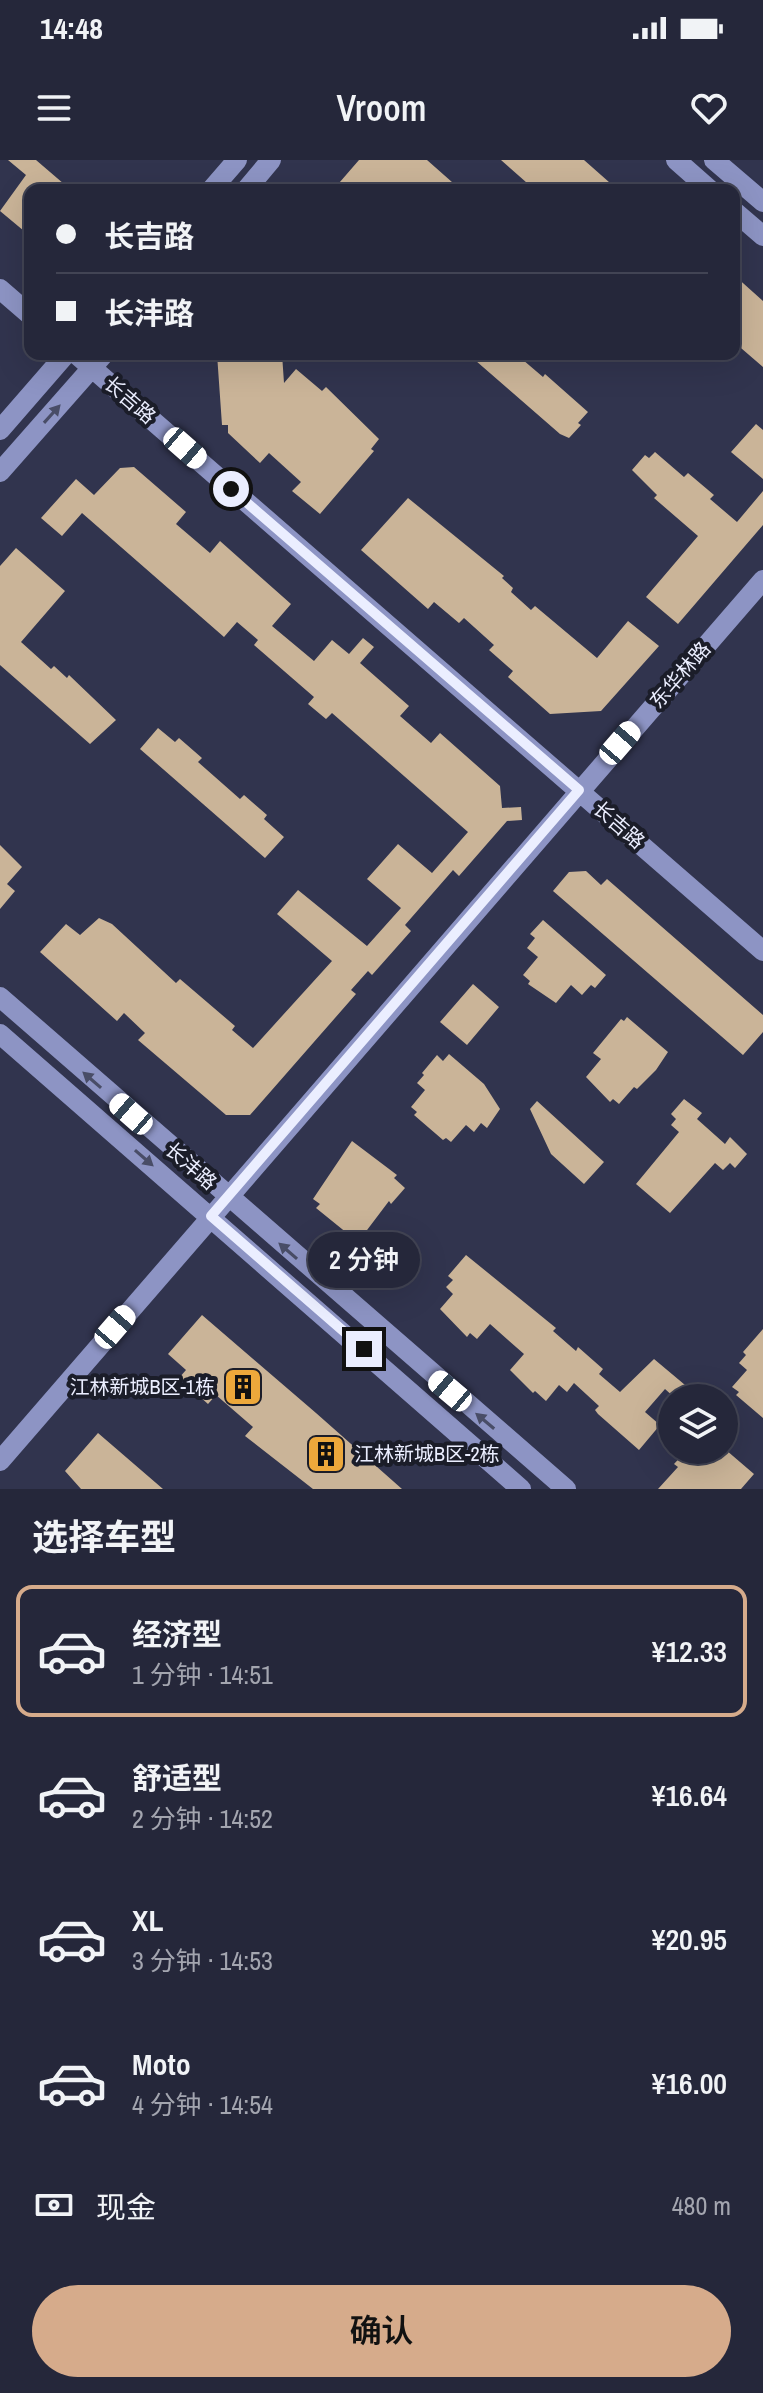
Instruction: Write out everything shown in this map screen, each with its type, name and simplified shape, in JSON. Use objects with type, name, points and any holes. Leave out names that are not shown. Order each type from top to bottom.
[{"type":"street","points":[[216,184],[237,160]]},
{"type":"street","points":[[251,184],[271,160]]},
{"type":"street","points":[[676,160],[703,184]]},
{"type":"street","points":[[714,160],[763,202]]},
{"type":"street","points":[[740,216],[763,236]]},
{"type":"street","points":[[0,289],[24,310]]},
{"type":"street","points":[[0,430],[61,360]]},
{"type":"street","points":[[0,472],[98,361]]},
{"type":"street","name":"长吉路","points":[[98,361],[763,951]]},
{"type":"street","name":"东华林路","points":[[0,1461],[763,580]]},
{"type":"street","name":"长沣路","points":[[0,997],[227,1198],[566,1489]]},
{"type":"street","name":"长沣路","points":[[0,1034],[521,1489]]},
{"type":"building","points":[[8,160],[36,160],[64,184],[24,184],[24,231],[0,211],[26,175]]},
{"type":"building","points":[[359,160],[427,160],[454,184],[338,184]]},
{"type":"building","points":[[501,160],[584,160],[611,184],[528,184]]},
{"type":"building","points":[[740,280],[763,301],[763,367],[740,347]]},
{"type":"building","points":[[217,360],[282,360],[284,383],[296,369],[322,391],[326,387],[379,439],[371,449],[374,451],[320,514],[292,491],[301,482],[269,453],[260,463],[228,433],[228,425],[222,425]]},
{"type":"building","points":[[475,360],[523,360],[543,377],[545,374],[588,412],[569,438],[560,434]]},
{"type":"building","points":[[756,424],[763,430],[763,479],[731,452]]},
{"type":"building","points":[[655,452],[684,477],[688,473],[714,495],[710,499],[737,522],[763,491],[763,525],[678,624],[646,597],[698,536],[654,498],[657,495],[632,470],[645,455],[649,458]]},
{"type":"building","points":[[134,467],[186,512],[176,524],[210,553],[220,541],[291,604],[272,626],[314,661],[332,640],[349,654],[363,638],[374,647],[360,663],[409,706],[400,716],[431,743],[440,733],[500,786],[502,808],[521,807],[522,820],[507,821],[459,876],[453,870],[405,925],[411,931],[372,975],[368,971],[351,990],[356,994],[250,1115],[226,1115],[138,1040],[145,1033],[124,1013],[117,1021],[40,952],[66,924],[80,935],[99,918],[112,924],[176,983],[180,979],[235,1026],[232,1030],[253,1048],[332,961],[277,914],[298,890],[367,946],[401,908],[367,879],[398,844],[432,873],[468,832],[332,713],[326,719],[308,704],[314,697],[254,645],[258,640],[237,622],[224,637],[82,513],[62,536],[41,518],[76,479],[94,495],[120,468]]},
{"type":"building","points":[[408,498],[504,576],[502,578],[513,588],[511,592],[531,610],[535,606],[597,658],[628,621],[659,646],[601,711],[550,714],[508,677],[513,671],[489,650],[494,645],[464,618],[459,623],[434,602],[428,609],[361,550]]},
{"type":"building","points":[[16,548],[65,591],[21,642],[51,669],[54,666],[67,678],[69,675],[116,720],[90,744],[0,665],[0,566]]},
{"type":"building","points":[[158,728],[175,742],[179,738],[202,758],[198,762],[240,799],[244,795],[267,815],[264,819],[284,837],[265,858],[140,749]]},
{"type":"building","points":[[0,845],[22,867],[7,884],[15,891],[0,909]]},
{"type":"building","points":[[586,871],[601,885],[607,879],[763,1015],[763,1032],[743,1055],[553,891],[569,872]]},
{"type":"building","points":[[543,920],[606,975],[595,988],[591,985],[582,995],[571,985],[556,1003],[528,984],[530,981],[523,975],[538,957],[527,948],[535,938],[530,934]]},
{"type":"building","points":[[473,984],[499,1007],[467,1045],[440,1022]]},
{"type":"building","points":[[627,1017],[668,1052],[656,1070],[619,1104],[613,1099],[610,1102],[586,1077],[601,1059],[593,1053],[621,1019],[624,1021]]},
{"type":"building","points":[[449,1054],[484,1084],[500,1109],[487,1128],[481,1123],[474,1132],[466,1125],[451,1142],[446,1138],[443,1140],[414,1115],[417,1112],[411,1107],[425,1090],[417,1083],[424,1075],[422,1073],[437,1055],[443,1061]]},
{"type":"building","points":[[684,1099],[702,1113],[697,1119],[725,1144],[730,1137],[747,1154],[735,1168],[730,1163],[723,1170],[715,1163],[670,1213],[636,1184],[679,1132],[671,1125],[676,1119],[671,1114]]},
{"type":"building","points":[[537,1101],[604,1162],[584,1184],[551,1154],[530,1109]]},
{"type":"building","points":[[352,1141],[397,1175],[394,1178],[405,1188],[391,1204],[389,1201],[358,1242],[316,1208],[320,1204],[313,1199]]},
{"type":"building","points":[[466,1255],[556,1328],[553,1331],[576,1351],[578,1347],[603,1369],[599,1374],[620,1392],[654,1359],[684,1384],[658,1384],[658,1397],[645,1412],[658,1423],[658,1427],[639,1450],[598,1414],[595,1410],[599,1406],[574,1383],[567,1392],[559,1385],[546,1401],[535,1391],[533,1393],[510,1370],[524,1354],[490,1324],[477,1339],[470,1333],[467,1337],[440,1309],[453,1294],[446,1287],[453,1280],[448,1276]]},
{"type":"building","name":"江林新城B区-1栋","points":[[202,1315],[402,1489],[313,1489],[245,1436],[253,1427],[216,1395],[208,1404],[179,1378],[186,1370],[168,1354]]},
{"type":"building","points":[[763,1329],[763,1418],[738,1397],[738,1384],[735,1384],[747,1370],[739,1363],[746,1355],[743,1352]]},
{"type":"building","points":[[98,1433],[163,1489],[81,1489],[65,1471]]},
{"type":"building","points":[[738,1460],[754,1474],[741,1489],[658,1489],[678,1467],[674,1464],[738,1464]]},
{"type":"place","name":"江林新城B区-1栋","points":[[243,1387]]},
{"type":"place","name":"江林新城B区-2栋","points":[[326,1454]]},
{"type":"route","points":[[231,489],[579,790],[211,1216],[364,1349]]}]
